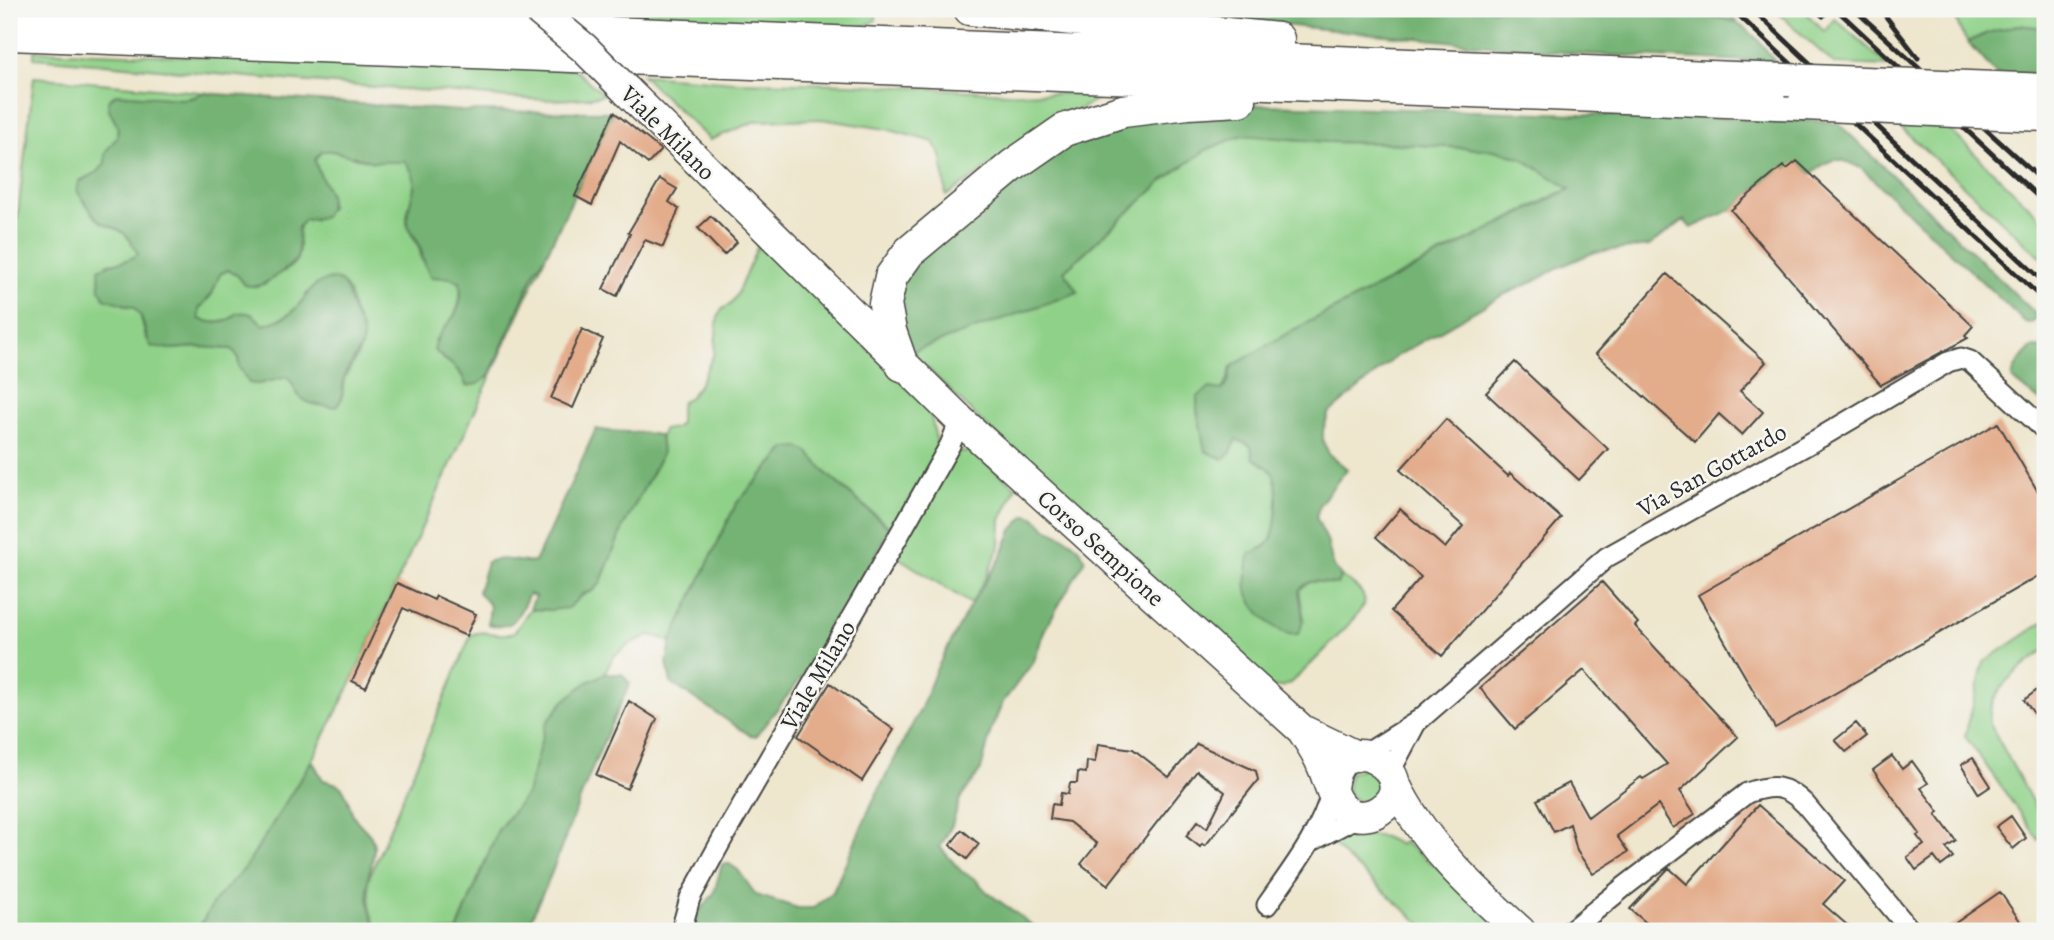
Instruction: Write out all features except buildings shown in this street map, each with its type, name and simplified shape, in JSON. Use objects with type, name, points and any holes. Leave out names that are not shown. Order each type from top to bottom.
[{"type":"highway","points":[[9,9],[1473,79],[1804,104],[2045,115]]},
{"type":"highway","points":[[970,9],[1322,44],[1473,79]]},
{"type":"highway","points":[[9,34],[1473,79],[1785,80],[2045,90]]},
{"type":"highway","points":[[902,365],[890,331],[885,304],[891,277],[909,252],[1013,166],[1064,130],[1123,111],[1473,79]]},
{"type":"main road","name":"Viale Milano","points":[[537,9],[584,48],[902,365]]},
{"type":"main road","name":"Viale Milano","points":[[555,9],[584,48]]},
{"type":"main road","name":"Corso Sempione","points":[[902,365],[1302,730],[1318,756],[1332,790]]},
{"type":"main road","name":"Corso Sempione","points":[[1302,730],[1360,755]]},
{"type":"main road","points":[[1440,854],[1341,807],[1332,790],[1336,771],[1348,759],[1360,755],[1380,760],[1392,777],[1404,804],[1440,854],[1520,931]]},
{"type":"main road","points":[[1364,816],[1385,807],[1394,792],[1392,777]]},
{"type":"street","name":"Via San Gottardo","points":[[1360,755],[1418,720],[1607,557],[1948,362],[1961,358],[1970,360],[2045,430]]},
{"type":"street","name":"Viale Milano","points":[[681,931],[690,898],[760,771],[930,481],[960,420]]},
{"type":"street","name":"Via San Gottardo","points":[[1392,777],[1418,720]]},
{"type":"street","points":[[1570,931],[1747,793],[1777,787],[1793,793],[1805,804],[1910,931]]},
{"type":"street","points":[[1267,905],[1310,843],[1326,811],[1332,790]]},
{"type":"street","points":[[1310,843],[1364,816]]},
{"type":"green space","points":[[571,9],[844,9],[876,11],[876,20],[861,28],[578,17]]},
{"type":"green space","points":[[1116,9],[1684,9],[1690,16],[1719,18],[1740,25],[1757,39],[1775,62],[1582,54]]},
{"type":"green space","points":[[1684,9],[1721,9],[1738,22],[1714,16],[1690,16]]},
{"type":"green space","points":[[1774,9],[1802,9],[1825,32],[1835,19],[1889,66],[1834,64]]},
{"type":"green space","points":[[1952,9],[2045,9],[2045,28],[2017,25],[1968,42]]},
{"type":"green space","points":[[2017,25],[2045,28],[2045,74],[1996,74],[1968,42]]},
{"type":"green space","points":[[34,51],[574,69],[604,95],[563,100],[519,99],[34,58]]},
{"type":"green space","points":[[642,75],[737,82],[851,84],[1009,93],[1105,94],[946,196],[942,158],[934,142],[886,129],[821,119],[756,121],[710,140]]},
{"type":"green space","points":[[34,77],[211,93],[182,99],[116,94],[109,110],[118,127],[117,137],[105,153],[105,163],[99,171],[79,181],[85,200],[95,217],[124,233],[139,254],[129,261],[107,264],[99,279],[125,306],[134,307],[141,317],[146,338],[170,349],[232,349],[249,383],[258,384],[287,377],[295,384],[342,399],[344,379],[360,351],[362,330],[353,311],[349,291],[320,283],[290,313],[268,324],[263,325],[237,313],[228,320],[219,322],[199,319],[199,309],[212,294],[219,274],[228,270],[238,276],[245,285],[265,284],[295,263],[299,254],[300,225],[304,220],[314,220],[330,208],[329,195],[315,159],[322,151],[374,162],[405,162],[411,170],[415,184],[407,222],[421,259],[441,278],[451,278],[460,283],[460,300],[455,314],[435,340],[442,358],[450,362],[464,377],[489,376],[536,269],[545,257],[352,681],[312,760],[246,867],[215,900],[197,931],[9,931],[9,289]]},
{"type":"green space","points":[[202,93],[462,111],[614,112],[545,257],[536,269],[489,376],[478,384],[466,386],[457,370],[434,350],[441,333],[459,306],[460,282],[451,278],[431,277],[426,268],[417,240],[407,223],[414,190],[411,169],[405,162],[374,162],[322,151],[315,159],[330,200],[324,217],[304,220],[298,227],[295,260],[272,279],[255,286],[245,285],[238,276],[228,270],[220,274],[212,294],[199,309],[199,319],[220,322],[229,320],[237,313],[249,313],[263,325],[268,324],[293,311],[309,291],[321,282],[334,279],[340,281],[346,289],[363,338],[346,372],[342,396],[336,407],[304,400],[287,377],[258,384],[249,383],[232,349],[170,349],[150,346],[141,317],[134,307],[104,298],[100,289],[99,269],[138,254],[124,233],[99,220],[77,191],[79,182],[99,171],[105,163],[105,153],[117,137],[118,127],[109,110],[108,101],[116,94],[182,99],[193,98]]},
{"type":"green space","points":[[1224,106],[1822,121],[1839,124],[2039,317],[2032,323],[2025,322],[1861,168],[1840,160],[1830,161],[1811,174],[1797,162],[1787,169],[1783,166],[1731,210],[1691,228],[1684,220],[1649,246],[1595,252],[1503,295],[1397,356],[1329,413],[1323,430],[1323,442],[1330,455],[1347,469],[1320,504],[1316,517],[1327,540],[1333,566],[1341,576],[1337,584],[1316,581],[1304,585],[1299,590],[1301,629],[1298,634],[1283,632],[1261,615],[1251,601],[1246,585],[1249,554],[1269,543],[1272,537],[1277,507],[1274,477],[1269,469],[1253,458],[1251,446],[1236,439],[1231,452],[1223,459],[1205,451],[1197,397],[1210,388],[1222,390],[1228,383],[1231,367],[1293,330],[1570,189],[1521,158],[1494,150],[1242,135],[1206,150],[1165,179],[1064,271],[1078,292],[911,352],[895,292],[902,273],[1061,139]]},
{"type":"green space","points":[[1895,122],[1944,124],[2045,222],[2045,261]]},
{"type":"green space","points":[[1242,135],[1494,150],[1521,158],[1571,189],[1293,330],[1231,367],[1227,382],[1215,397],[1197,410],[1201,428],[1231,452],[1236,439],[1251,446],[1253,458],[1270,469],[1275,477],[1277,507],[1272,537],[1269,543],[1249,554],[1248,594],[1304,619],[1299,590],[1309,583],[1317,581],[1337,584],[1341,576],[1363,595],[1363,607],[1337,637],[1294,680],[1279,687],[1271,687],[981,421],[911,352],[1077,292],[1063,272],[1165,179],[1206,150]]},
{"type":"green space","points":[[760,241],[926,406],[931,416],[938,448],[893,530],[828,475],[808,452],[786,448],[736,504],[671,641],[651,635],[633,642],[614,656],[604,674],[586,683],[547,723],[527,794],[498,830],[457,931],[380,931],[371,921],[368,880],[471,635],[481,632],[514,633],[530,609],[551,610],[592,591],[600,584],[624,525],[659,460],[663,430],[675,428],[680,423],[682,401],[690,397],[699,385],[714,354],[721,310],[731,304],[737,294]]},
{"type":"green space","points":[[2034,347],[2045,348],[2045,405],[2012,379],[2020,361]]},
{"type":"green space","points":[[596,429],[660,436],[662,452],[624,525],[600,584],[583,594],[568,608],[530,609],[535,596],[529,594],[515,620],[505,626],[488,624],[490,606],[478,592],[487,562],[500,559],[535,562]]},
{"type":"green space","points":[[799,447],[808,452],[828,475],[889,528],[809,668],[756,736],[751,736],[671,683],[667,663],[671,641],[736,504],[786,448]]},
{"type":"green space","points":[[970,452],[1016,487],[1001,520],[1000,545],[971,604],[896,556],[954,454]]},
{"type":"green space","points":[[1026,515],[1073,543],[1085,560],[1045,629],[1034,661],[1003,702],[991,730],[981,770],[960,799],[952,825],[940,847],[961,871],[1040,931],[707,931],[697,926],[693,917],[714,893],[722,864],[729,864],[738,870],[756,895],[798,908],[813,908],[833,892],[872,803],[921,708],[936,670],[971,604],[1000,559],[1012,530]]},
{"type":"green space","points":[[2045,621],[2045,650],[2007,681],[1993,701],[1990,712],[1990,724],[2045,825],[2045,835],[2039,840],[1965,736],[1984,662]]},
{"type":"green space","points":[[604,674],[622,674],[630,684],[598,754],[527,931],[457,931],[498,830],[527,794],[546,723],[564,701],[586,683]]},
{"type":"green space","points":[[312,760],[323,780],[337,784],[344,790],[354,817],[373,842],[368,894],[371,914],[380,931],[197,931],[215,900],[246,867]]},
{"type":"green space","points":[[1366,767],[1380,782],[1378,789],[1366,801],[1356,800],[1347,789],[1350,773]]},
{"type":"green space","points":[[1361,834],[1384,837],[1400,845],[1403,842],[1441,870],[1508,931],[1429,931],[1333,844],[1346,836]]},
{"type":"railway","points":[[1732,9],[2045,301]]},
{"type":"railway","points":[[1752,9],[2045,283]]},
{"type":"railway","points":[[1815,9],[1823,16]]},
{"type":"railway","points":[[1836,9],[2045,203]]},
{"type":"railway","points":[[1854,9],[2045,183]]},
{"type":"railway","points":[[1880,9],[1918,58]]}]
